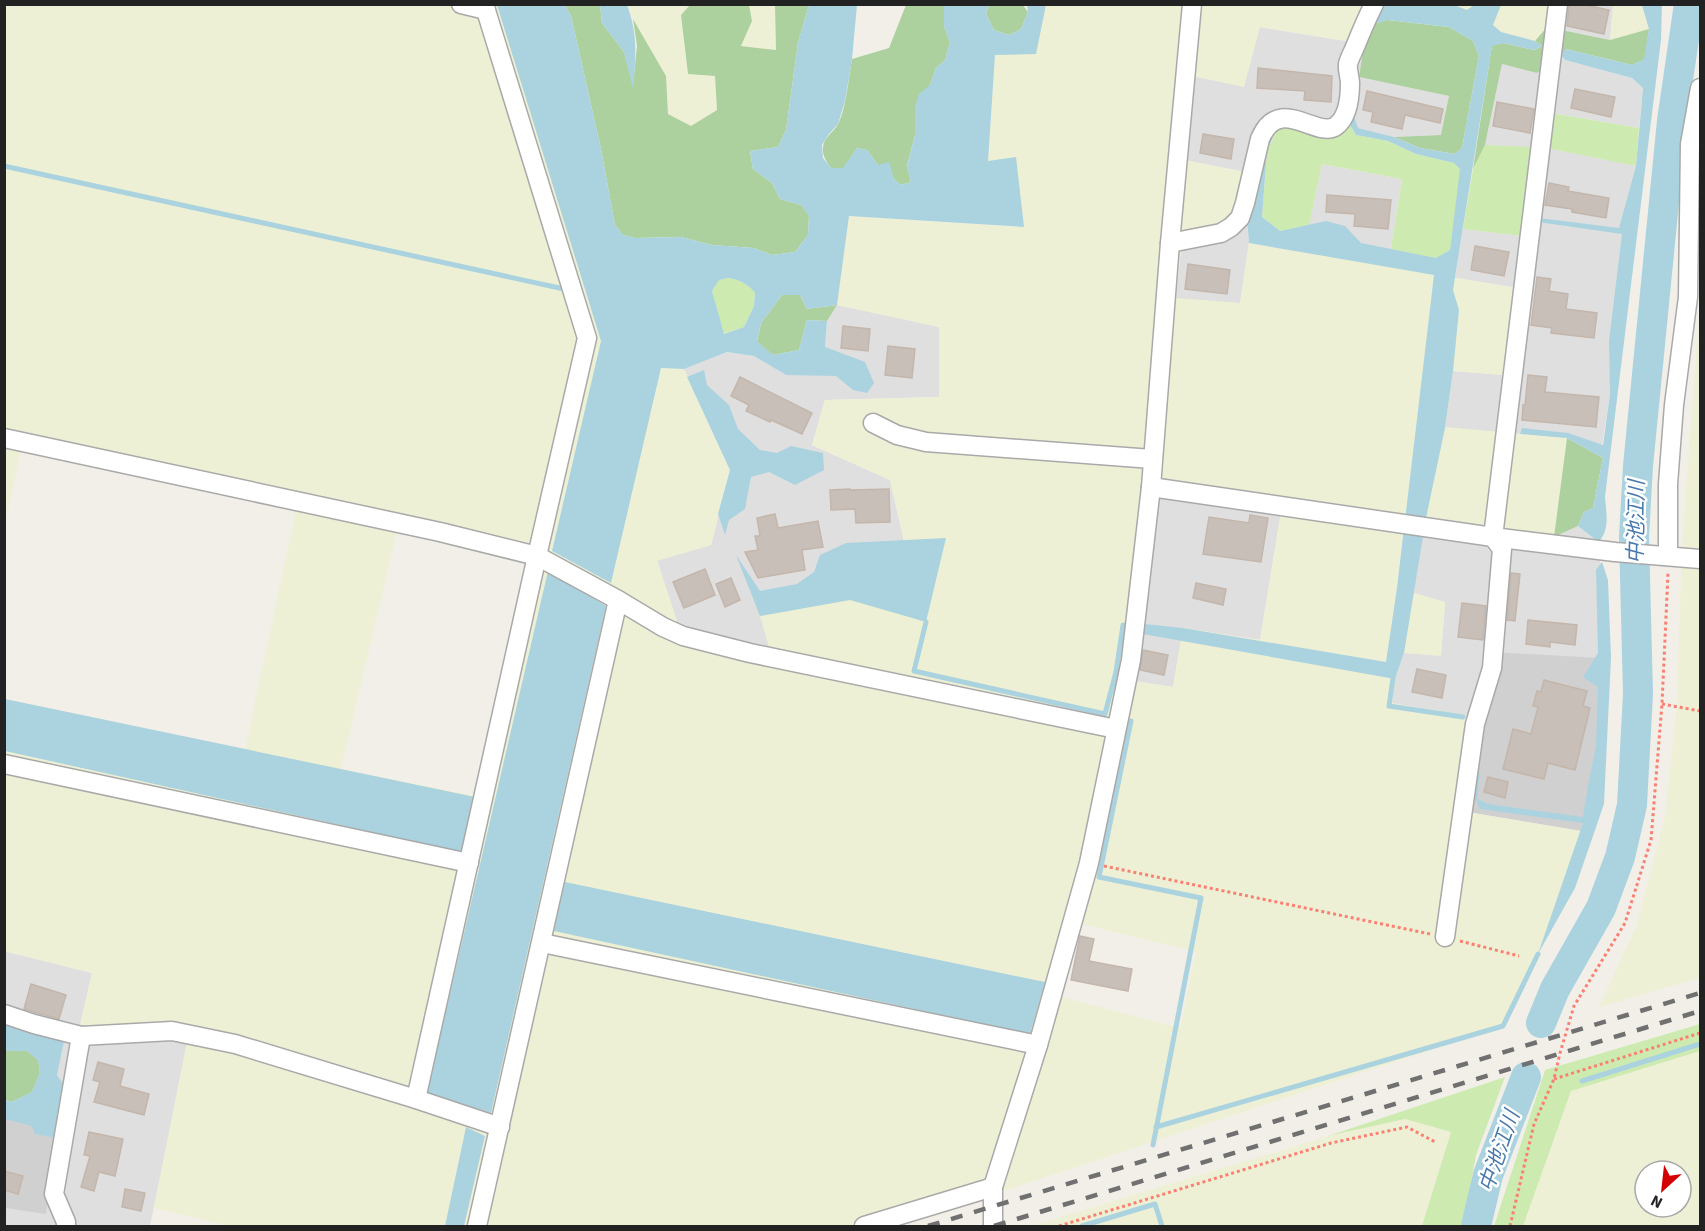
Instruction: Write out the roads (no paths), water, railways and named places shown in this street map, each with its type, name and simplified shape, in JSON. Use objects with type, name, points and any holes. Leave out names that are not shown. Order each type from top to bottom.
[{"type":"street","points":[[416,1099],[587,338],[485,7],[461,4]]},
{"type":"street","points":[[993,1227],[993,1187],[1038,1045],[1089,863],[1131,660],[1151,487],[1192,4]]},
{"type":"street","points":[[1170,243],[1221,233],[1240,218],[1260,139],[1264,130],[1272,122],[1284,118],[1332,129],[1339,124],[1346,114],[1350,85],[1348,64],[1374,4]]},
{"type":"street","points":[[1445,938],[1475,724],[1492,668],[1502,549],[1493,537],[1558,4]]},
{"type":"street","points":[[1668,556],[1668,484],[1674,405],[1688,297],[1690,144],[1701,88]]},
{"type":"street","points":[[873,423],[897,435],[926,442],[1152,459]]},
{"type":"street","points":[[4,438],[440,532],[537,556],[683,636],[750,653],[1116,729]]},
{"type":"street","points":[[1151,487],[1493,537],[1615,552],[1701,559]]},
{"type":"street","points":[[477,1227],[484,1122],[542,943],[618,600]]},
{"type":"street","points":[[4,764],[469,863]]},
{"type":"street","points":[[542,943],[1038,1045]]},
{"type":"street","points":[[4,1014],[81,1036],[172,1031],[235,1044],[484,1122]]},
{"type":"street","points":[[66,1227],[54,1194],[81,1036]]},
{"type":"street","points":[[864,1227],[993,1187]]},
{"type":"water","points":[[497,5],[565,5],[571,16],[601,149],[615,225],[623,235],[635,238],[681,237],[712,245],[754,248],[772,255],[795,252],[808,235],[809,216],[801,205],[780,199],[772,183],[753,169],[750,151],[778,147],[786,130],[798,43],[809,5],[857,5],[845,101],[838,124],[822,145],[823,158],[831,168],[843,168],[857,148],[867,150],[878,165],[889,162],[894,179],[901,185],[911,182],[907,167],[915,135],[915,107],[919,94],[930,85],[936,68],[945,60],[950,42],[944,26],[944,5],[989,5],[986,14],[994,30],[1009,35],[1021,29],[1028,12],[1027,5],[1046,5],[1036,54],[995,55],[988,161],[1016,157],[1024,227],[849,216],[837,305],[807,309],[800,295],[782,295],[761,323],[757,341],[773,355],[799,350],[807,320],[827,321],[825,347],[865,362],[874,383],[867,393],[853,390],[836,376],[786,375],[754,356],[727,352],[684,369],[661,368],[611,583],[552,551],[601,341]],"holes":[[[728,278],[746,284],[755,293],[754,306],[744,327],[724,334],[712,291],[719,280]]]},
{"type":"water","points":[[600,5],[627,5],[633,26],[635,46],[633,88],[624,52],[602,23]]},
{"type":"water","points":[[1385,5],[1454,5],[1467,10],[1474,5],[1501,5],[1493,25],[1501,32],[1535,41],[1542,46],[1534,50],[1504,43],[1492,46],[1453,290],[1459,310],[1445,428],[1426,518],[1404,653],[1395,679],[1143,634],[1144,624],[1183,628],[1386,662],[1397,588],[1434,275],[1249,243],[1247,218],[1267,140],[1275,133],[1267,151],[1262,217],[1280,231],[1326,221],[1345,226],[1361,243],[1436,258],[1450,250],[1460,169],[1454,163],[1416,154],[1388,141],[1356,135],[1349,123],[1353,114],[1358,128],[1394,137],[1420,148],[1455,154],[1462,148],[1479,56],[1473,41],[1449,27],[1388,20],[1373,24],[1379,11]]},
{"type":"water","points":[[1642,5],[1662,5],[1661,40],[1605,497],[1606,525],[1603,536],[1600,540],[1596,540],[1578,526],[1584,512],[1593,508],[1603,458],[1567,438],[1520,434],[1522,428],[1568,433],[1603,445],[1610,394],[1609,341],[1622,234],[1538,222],[1539,218],[1619,228],[1636,166],[1643,88],[1632,78],[1565,60],[1561,55],[1566,49],[1632,65],[1644,59],[1649,29]]},
{"type":"water","points":[[704,370],[707,385],[729,405],[738,429],[760,450],[777,453],[791,446],[823,453],[824,470],[795,485],[769,472],[751,477],[745,509],[729,520],[725,535],[718,514],[730,470],[687,377]]},
{"type":"water","points":[[946,538],[926,622],[850,600],[760,616],[736,555],[760,591],[797,584],[814,572],[820,555],[846,543]]},
{"type":"water","points":[[1602,562],[1608,580],[1611,658],[1604,804],[1575,888],[1538,954],[1583,823],[1480,809],[1475,798],[1488,804],[1583,817],[1596,746],[1598,687],[1583,677],[1598,653],[1596,570]]},
{"type":"water","points":[[548,571],[606,606],[491,1113],[427,1093]]},
{"type":"water","points":[[5,699],[475,797],[462,852],[5,751]]},
{"type":"water","points":[[565,882],[1045,982],[1030,1034],[554,931]]},
{"type":"water","points":[[5,1023],[64,1041],[57,1075],[67,1090],[57,1138],[35,1134],[32,1126],[5,1119],[5,1100],[12,1102],[32,1092],[40,1073],[38,1060],[27,1051],[5,1052]]},
{"type":"water","points":[[466,1127],[485,1136],[464,1226],[445,1226]]},
{"type":"waterway","name":"中池江川","points":[[1541,1023],[1555,989],[1601,908],[1620,857],[1632,805],[1638,694],[1634,537],[1638,466],[1672,121],[1689,4]]},
{"type":"waterway","points":[[4,166],[564,289]]},
{"type":"waterway","points":[[926,622],[914,671],[1105,714],[1116,672],[1123,625]]},
{"type":"waterway","points":[[1393,678],[1389,706],[1463,717]]},
{"type":"waterway","points":[[1131,721],[1099,877],[1201,898],[1153,1145]]},
{"type":"waterway","points":[[1475,798],[1477,773]]},
{"type":"waterway","points":[[1156,1127],[1503,1026],[1538,954]]},
{"type":"waterway","points":[[1582,1081],[1700,1044]]},
{"type":"waterway","name":"中池江川","points":[[1476,1226],[1488,1175],[1526,1077]]},
{"type":"waterway","points":[[1082,1226],[1155,1204],[1162,1226]]},
{"type":"railway","points":[[928,1226],[1700,993]]},
{"type":"railway","points":[[994,1226],[1700,1011]]}]
